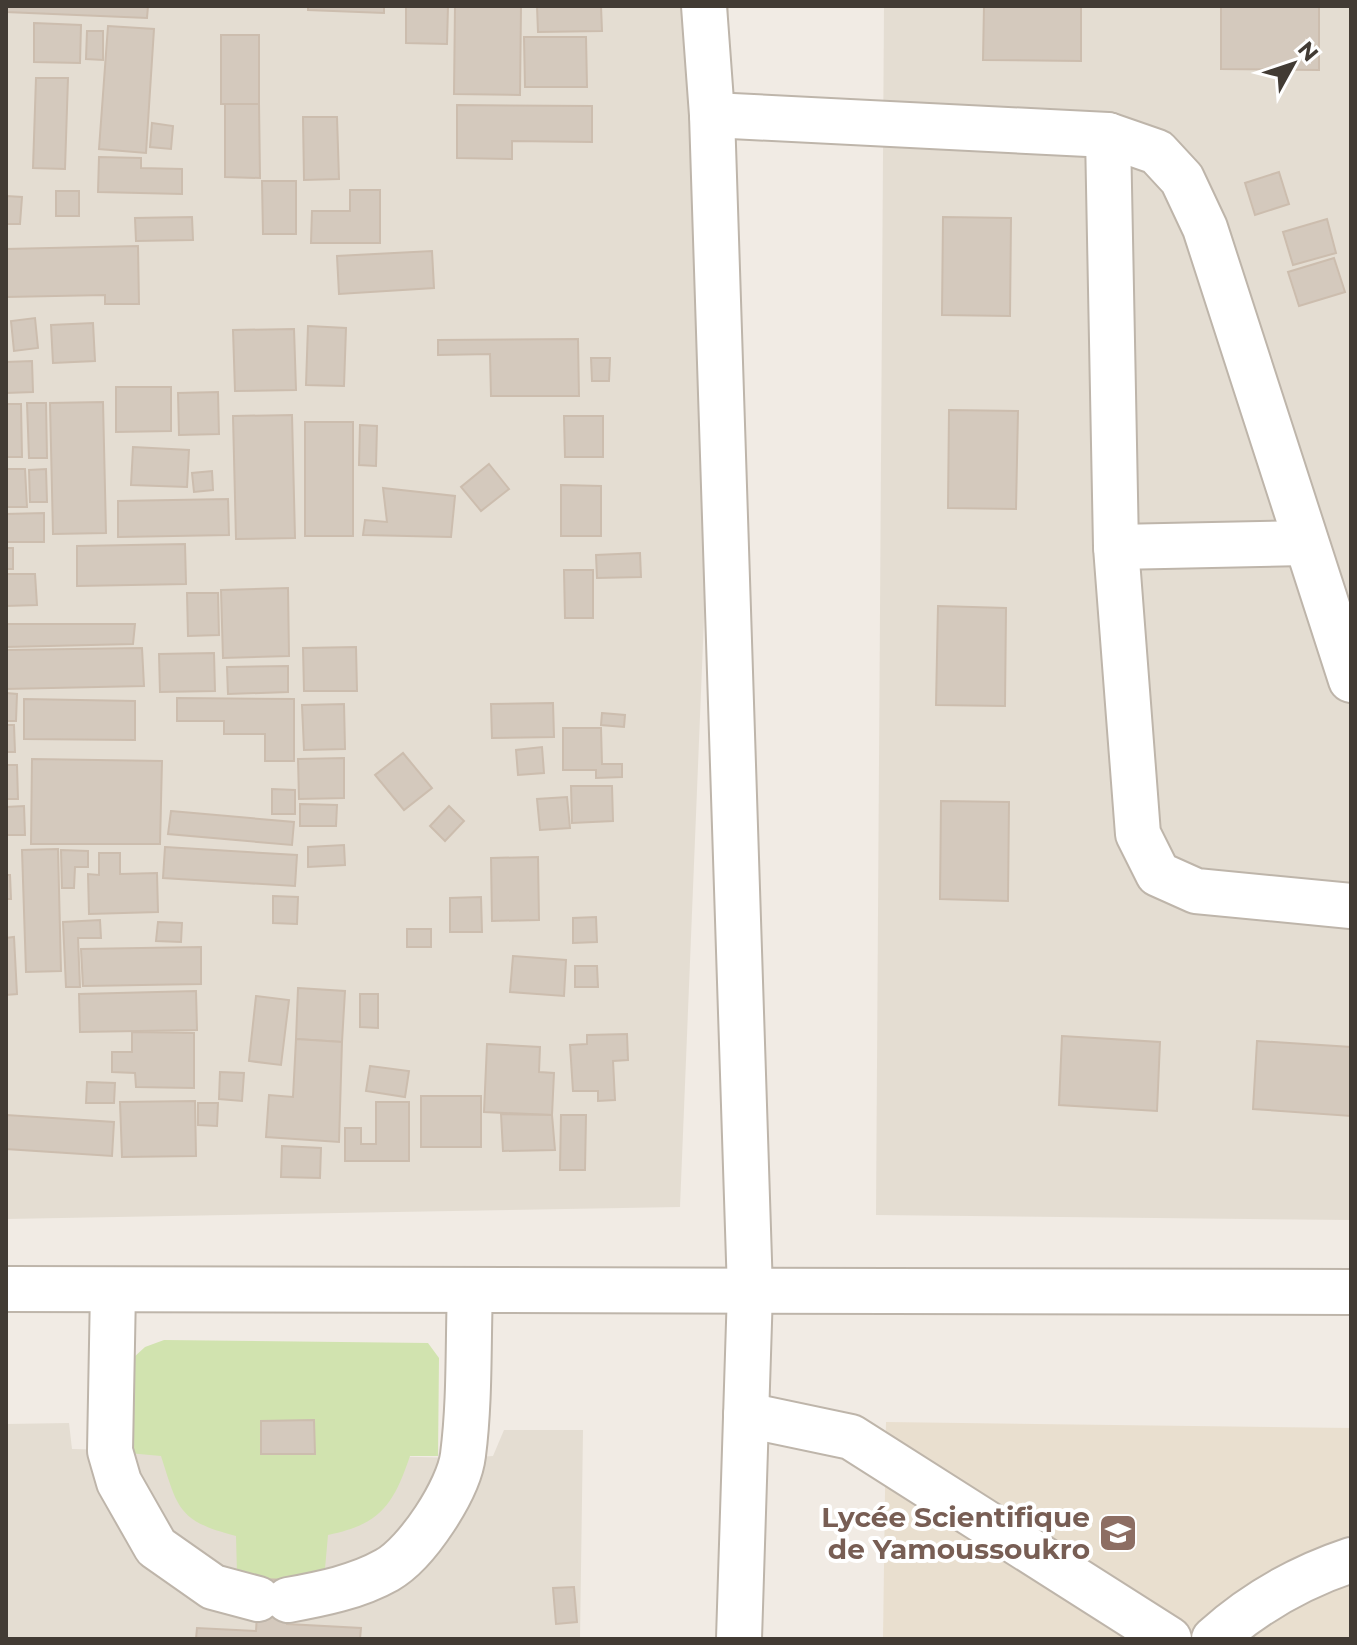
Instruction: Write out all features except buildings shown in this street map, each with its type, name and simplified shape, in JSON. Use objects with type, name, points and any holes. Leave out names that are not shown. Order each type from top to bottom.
[{"type":"street","points":[[704,6],[712,115],[750,1291],[739,1639]]},
{"type":"street","points":[[712,115],[1108,135],[1157,152],[1182,179],[1205,228],[1304,543],[1351,680]]},
{"type":"street","points":[[1108,135],[1116,547],[1138,834],[1158,874],[1196,891],[1351,906]]},
{"type":"street","points":[[1116,547],[1304,543]]},
{"type":"street","points":[[6,1289],[1351,1292]]},
{"type":"street","points":[[113,1290],[110,1451],[119,1482],[156,1547],[213,1587],[273,1600],[335,1591],[388,1570],[418,1542],[446,1498],[463,1458],[470,1290]]},
{"type":"street","points":[[746,1415],[851,1437],[1169,1639]]},
{"type":"street","points":[[1214,1639],[1243,1613],[1314,1572],[1351,1560]]},
{"type":"shaded area","points":[[6,6],[729,6],[680,1207],[6,1219]]},
{"type":"shaded area","points":[[884,6],[1351,6],[1351,1220],[876,1215]]},
{"type":"shaded area","name":"Lycée Scientifique de Yamoussoukro","points":[[886,1422],[1351,1428],[1351,1639],[883,1639]]},
{"type":"shaded area","points":[[69,1423],[72,1449],[463,1458],[493,1456],[504,1430],[583,1430],[580,1639],[6,1639],[6,1424]]},
{"type":"green space","points":[[164,1340],[428,1343],[439,1358],[438,1456],[410,1456],[397,1488],[382,1510],[360,1525],[328,1535],[324,1580],[259,1579],[237,1574],[236,1536],[202,1525],[183,1510],[161,1456],[128,1453],[133,1358],[145,1347]]},
{"type":"place","name":"Lycée Scientifique de Yamoussoukro","points":[[1118,1533]]}]
